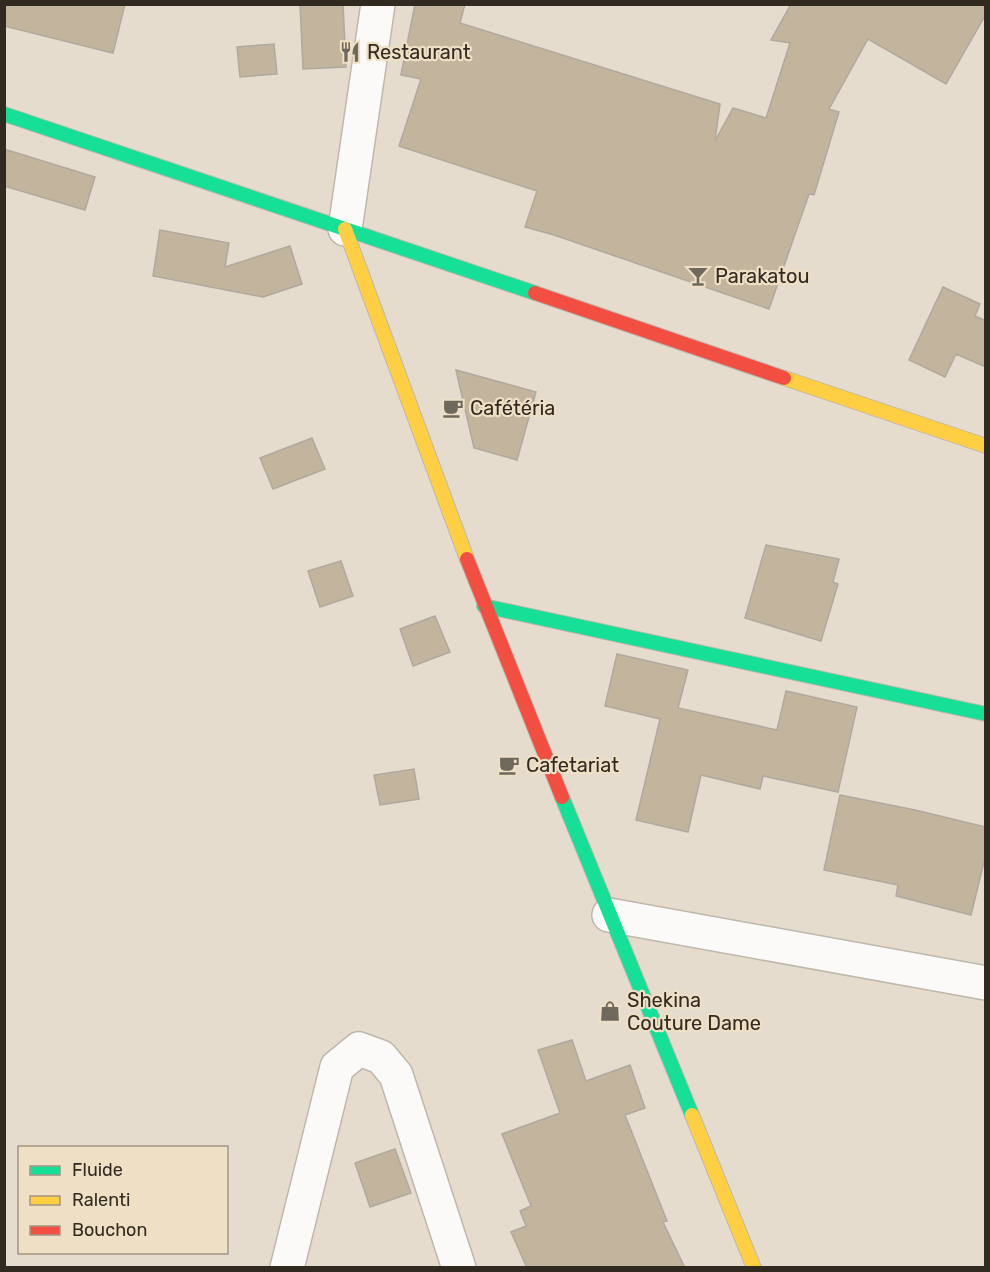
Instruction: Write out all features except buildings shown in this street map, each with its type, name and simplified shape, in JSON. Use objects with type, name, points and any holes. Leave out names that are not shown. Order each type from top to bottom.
[{"type":"street","points":[[378,4],[345,229],[484,606],[754,1268]]},
{"type":"street","points":[[4,114],[986,446]]},
{"type":"street","points":[[484,606],[986,714]]},
{"type":"street","points":[[609,915],[986,983]]},
{"type":"street","points":[[287,1268],[337,1066],[359,1049],[381,1057],[396,1075],[459,1268]]},
{"type":"traffic: fast","points":[[4,114],[535,293]]},
{"type":"traffic: fast","points":[[484,606],[986,714]]},
{"type":"traffic: fast","points":[[562,797],[692,1115]]},
{"type":"traffic: slow","points":[[345,229],[467,559]]},
{"type":"traffic: slow","points":[[784,378],[986,446]]},
{"type":"traffic: slow","points":[[692,1115],[754,1268]]},
{"type":"traffic: jam","points":[[535,293],[784,378]]},
{"type":"traffic: jam","points":[[467,559],[562,797]]},
{"type":"place","name":"Restaurant","points":[[350,52]]},
{"type":"place","name":"Parakatou","points":[[698,276]]},
{"type":"place","name":"Cafétéria","points":[[453,408]]},
{"type":"place","name":"Cafetariat","points":[[509,765]]},
{"type":"place","name":"Shekina Couture Dame","points":[[610,1011]]}]
